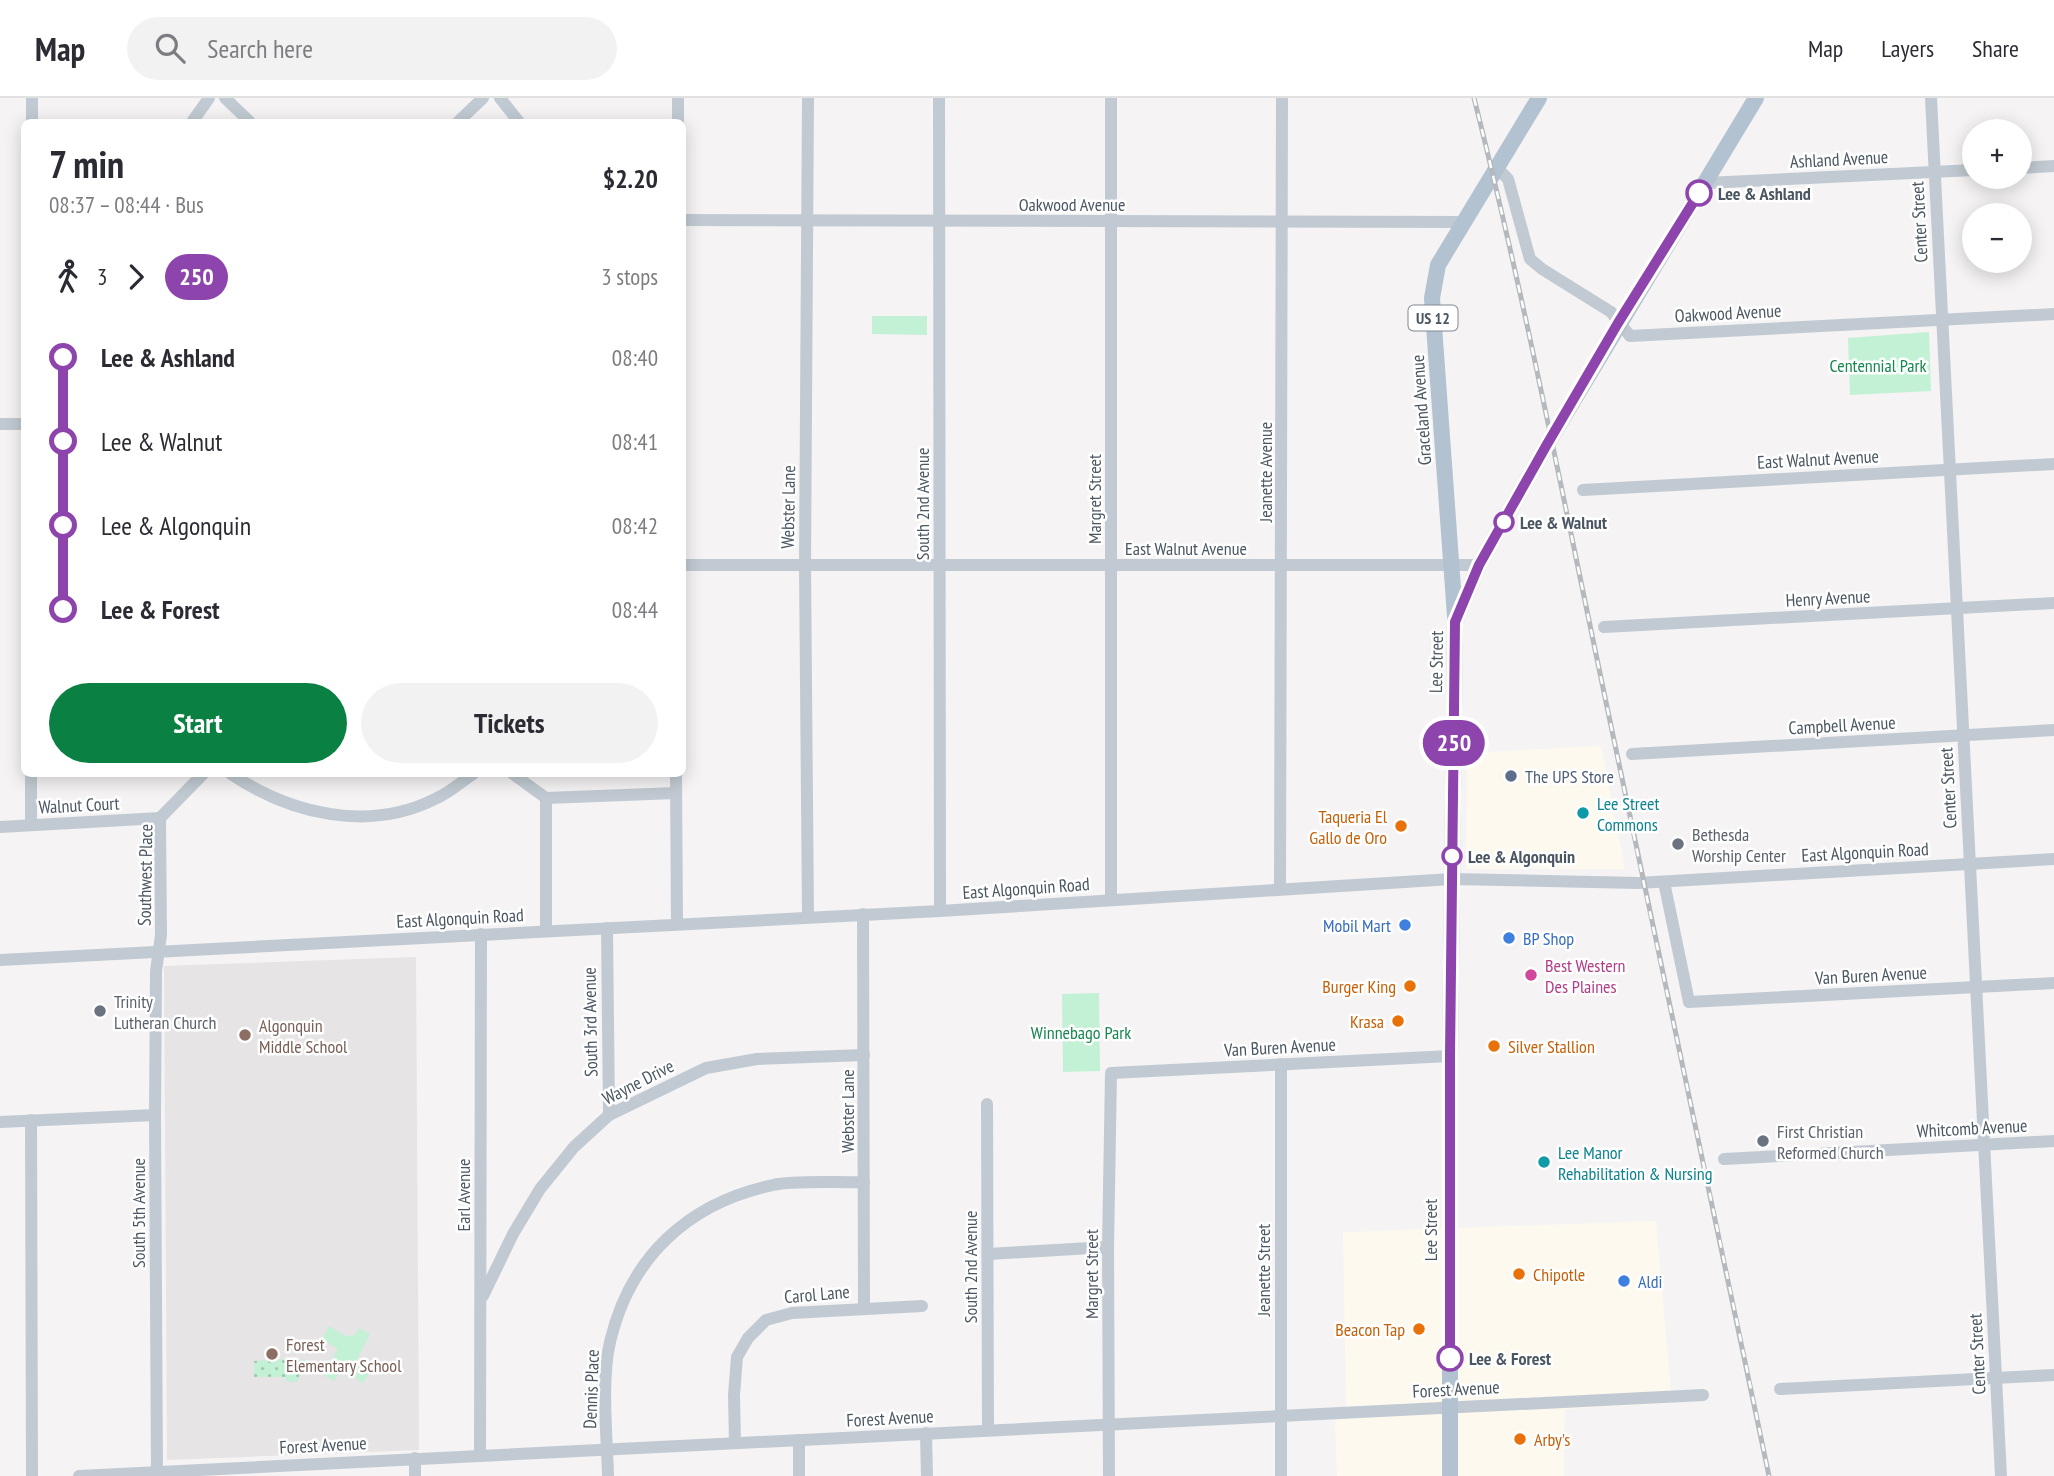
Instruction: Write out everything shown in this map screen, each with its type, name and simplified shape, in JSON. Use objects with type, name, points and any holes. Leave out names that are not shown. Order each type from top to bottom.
[{"type":"main road","name":"Graceland Avenue","points":[[1455,622],[1432,298],[1438,265],[1539,98]]},
{"type":"main road","name":"Lee Street","points":[[1450,1476],[1450,1056],[1455,622],[1479,565],[1618,323],[1756,98]]},
{"type":"street","points":[[32,98],[32,119]]},
{"type":"street","points":[[194,119],[209,98]]},
{"type":"street","points":[[225,98],[247,119]]},
{"type":"street","points":[[461,119],[483,98]]},
{"type":"street","points":[[500,98],[517,119]]},
{"type":"street","points":[[678,98],[678,119]]},
{"type":"street","name":"Webster Lane","points":[[808,98],[804,565],[808,917]]},
{"type":"street","name":"South 2nd Avenue","points":[[939,98],[940,911]]},
{"type":"street","name":"Margret Street","points":[[1111,98],[1111,900]]},
{"type":"street","name":"Jeanette Avenue","points":[[1280,888],[1282,98]]},
{"type":"street","name":"Center Street","points":[[1931,98],[2001,1476]]},
{"type":"street","points":[[2032,167],[2054,166]]},
{"type":"street","name":"Oakwood Avenue","points":[[1497,168],[1508,179],[1530,260],[1611,312],[1630,336],[2054,314]]},
{"type":"street","name":"Ashland Avenue","points":[[1706,183],[1962,171]]},
{"type":"street","name":"Oakwood Avenue","points":[[686,220],[1462,222]]},
{"type":"street","points":[[0,424],[21,424]]},
{"type":"street","name":"East Walnut Avenue","points":[[1583,490],[2054,464]]},
{"type":"street","name":"East Walnut Avenue","points":[[686,565],[1479,565]]},
{"type":"street","name":"Henry Avenue","points":[[1604,627],[2054,603]]},
{"type":"street","name":"Campbell Avenue","points":[[1632,754],[2054,730]]},
{"type":"street","points":[[31,777],[31,825]]},
{"type":"street","name":"Southwest Place","points":[[159,950],[162,935],[160,818],[200,777]]},
{"type":"street","points":[[236,777],[273,798],[305,810],[332,815],[362,816],[414,807],[437,798],[468,777]]},
{"type":"street","points":[[517,777],[546,798],[676,793]]},
{"type":"street","points":[[676,777],[677,924]]},
{"type":"street","points":[[546,798],[546,931]]},
{"type":"street","name":"Walnut Court","points":[[0,827],[160,818]]},
{"type":"street","name":"East Algonquin Road","points":[[0,960],[940,911],[1452,879],[1664,882],[2054,859]]},
{"type":"street","name":"Van Buren Avenue","points":[[1664,882],[1689,1002],[2054,983]]},
{"type":"street","name":"Webster Lane","points":[[863,914],[864,1308]]},
{"type":"street","name":"South 3rd Avenue","points":[[607,928],[609,1115]]},
{"type":"street","name":"Earl Avenue","points":[[480,1455],[481,934]]},
{"type":"street","name":"South 5th Avenue","points":[[157,1473],[155,1115],[156,971],[159,950]]},
{"type":"street","name":"Wayne Drive","points":[[481,1300],[513,1234],[540,1189],[574,1147],[609,1115],[706,1068],[757,1059],[864,1055]]},
{"type":"street","name":"Van Buren Avenue","points":[[1111,1073],[1450,1056]]},
{"type":"street","name":"Jeanette Street","points":[[1281,1064],[1281,1476]]},
{"type":"street","name":"Margret Street","points":[[1109,1476],[1108,1247],[1111,1073]]},
{"type":"street","name":"South 2nd Avenue","points":[[987,1104],[988,1430]]},
{"type":"street","points":[[0,1122],[155,1115]]},
{"type":"street","points":[[31,1120],[32,1476]]},
{"type":"street","name":"Whitcomb Avenue","points":[[1724,1159],[2054,1141]]},
{"type":"street","name":"Dennis Place","points":[[608,1476],[606,1392],[609,1344],[623,1301],[644,1264],[673,1231],[714,1203],[775,1184],[864,1182]]},
{"type":"street","points":[[988,1254],[1108,1247]]},
{"type":"street","name":"Carol Lane","points":[[735,1443],[734,1395],[737,1357],[755,1329],[766,1320],[781,1314],[922,1306]]},
{"type":"street","points":[[1780,1389],[2054,1375]]},
{"type":"street","name":"Forest Avenue","points":[[79,1476],[287,1470],[415,1458],[1703,1395]]},
{"type":"street","points":[[926,1433],[927,1476]]},
{"type":"street","points":[[799,1440],[799,1476]]},
{"type":"street","points":[[415,1458],[415,1476]]},
{"type":"shaded area","name":"Lee Street Commons","points":[[1601,746],[1625,869],[1466,869],[1467,753]]},
{"type":"shaded area","points":[[416,957],[419,1450],[167,1460],[164,966]]},
{"type":"shaded area","points":[[1656,1221],[1672,1403],[1565,1409],[1564,1476],[1337,1476],[1335,1422],[1346,1406],[1343,1232]]},
{"type":"green space","points":[[872,316],[927,316],[927,335],[872,334]]},
{"type":"green space","name":"Centennial Park","points":[[1929,332],[1931,391],[1850,395],[1848,338]]},
{"type":"green space","name":"Winnebago Park","points":[[1099,993],[1100,1071],[1063,1072],[1062,994]]},
{"type":"green space","points":[[329,1326],[345,1336],[355,1335],[359,1328],[370,1334],[356,1361],[370,1371],[363,1383],[347,1373],[338,1374],[334,1381],[323,1375],[338,1349],[322,1339]]},
{"type":"green space","points":[[308,1360],[297,1382],[286,1381],[285,1377],[254,1377],[254,1361]]},
{"type":"railway","points":[[1474,98],[1545,409],[1769,1476]]},
{"type":"bus line","name":"250","points":[[1450,1358],[1455,622],[1479,565],[1546,446],[1699,193]]},
{"type":"place","name":"Lee & Ashland","points":[[1699,193]]},
{"type":"place","name":"Lee & Walnut","points":[[1504,522]]},
{"type":"place","name":"The UPS Store","points":[[1511,776]]},
{"type":"place","name":"Lee Street Commons","points":[[1583,813]]},
{"type":"place","name":"Taqueria El Gallo de Oro","points":[[1401,826]]},
{"type":"place","name":"Bethesda Worship Center","points":[[1678,844]]},
{"type":"place","name":"Lee & Algonquin","points":[[1452,856]]},
{"type":"place","name":"Mobil Mart","points":[[1405,925]]},
{"type":"place","name":"BP Shop","points":[[1509,938]]},
{"type":"place","name":"Best Western Des Plaines","points":[[1531,975]]},
{"type":"place","name":"Burger King","points":[[1410,986]]},
{"type":"place","name":"Trinity Lutheran Church","points":[[100,1011]]},
{"type":"place","name":"Krasa","points":[[1398,1021]]},
{"type":"place","name":"Algonquin Middle School","points":[[245,1035]]},
{"type":"place","name":"Silver Stallion","points":[[1494,1046]]},
{"type":"place","name":"First Christian Reformed Church","points":[[1763,1141]]},
{"type":"place","name":"Lee Manor Rehabilitation & Nursing","points":[[1544,1162]]},
{"type":"place","name":"Chipotle","points":[[1519,1274]]},
{"type":"place","name":"Aldi","points":[[1624,1281]]},
{"type":"place","name":"Beacon Tap","points":[[1419,1329]]},
{"type":"place","name":"Forest Elementary School","points":[[272,1354]]},
{"type":"place","name":"Lee & Forest","points":[[1450,1358]]},
{"type":"place","name":"Arby's","points":[[1520,1439]]}]
